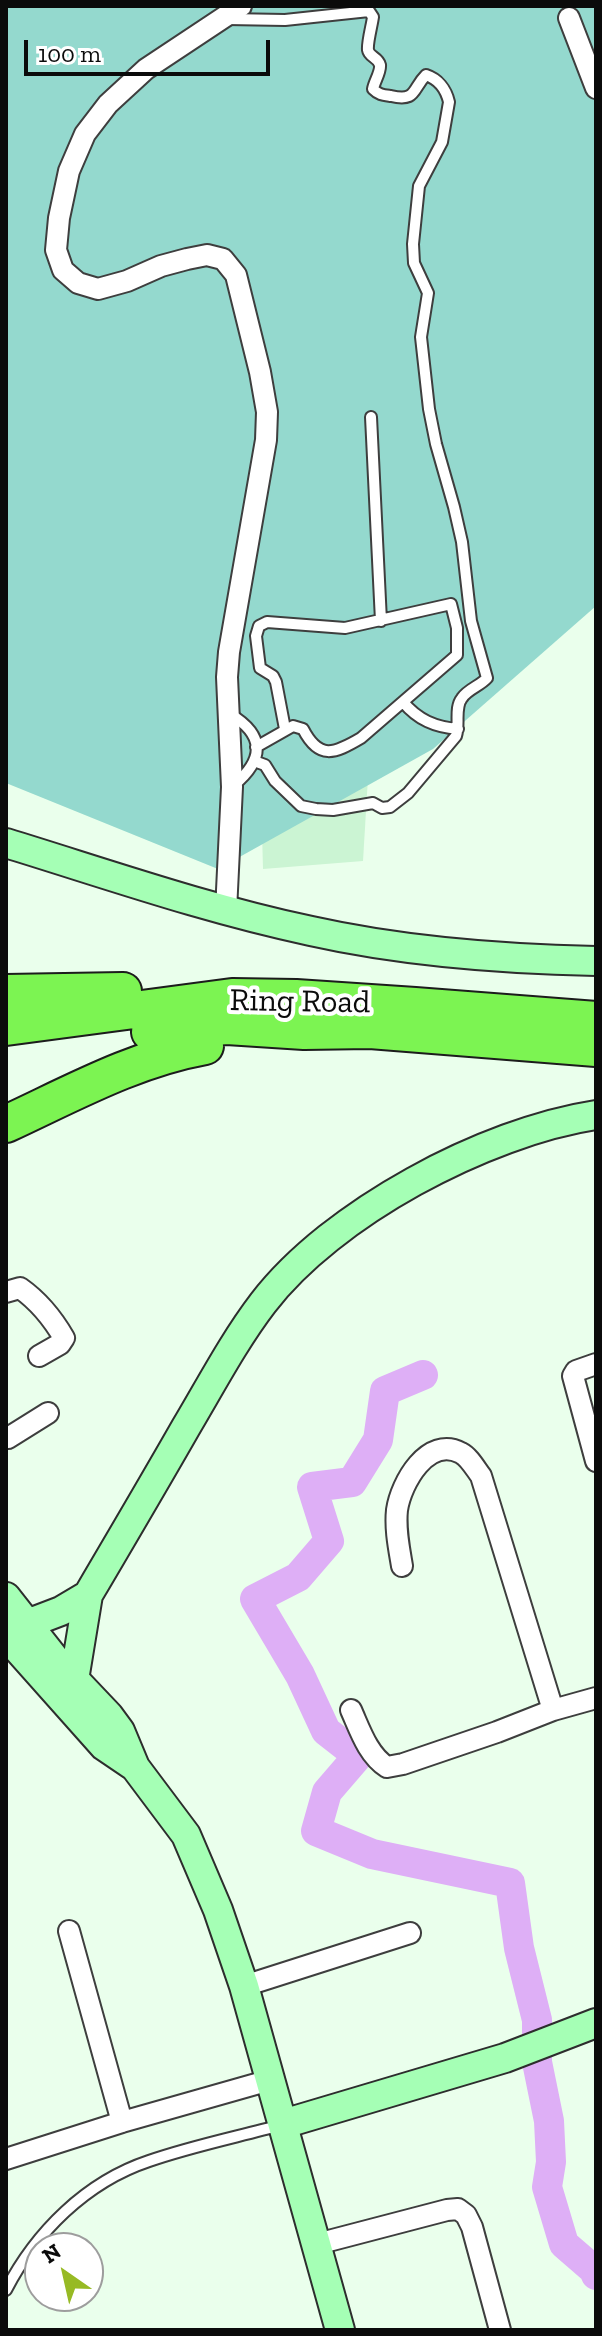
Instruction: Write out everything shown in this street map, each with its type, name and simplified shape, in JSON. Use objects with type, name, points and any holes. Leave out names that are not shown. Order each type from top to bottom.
[{"type":"highway","points":[[6,993],[185,990],[232,997]]},
{"type":"highway","name":"Ring Road","points":[[6,1027],[232,997],[356,1002],[596,1020]]},
{"type":"highway","name":"Ring Road","points":[[6,1052],[38,1045],[227,1026],[304,1031],[370,1030],[596,1048]]},
{"type":"highway","points":[[6,1124],[155,1057],[231,1041],[304,1031]]},
{"type":"street","points":[[226,911],[232,787],[227,677],[229,652],[257,497],[267,412],[236,275],[223,259],[207,255],[161,266],[127,281],[98,289],[78,283],[63,270],[56,250],[69,171],[85,134],[108,104],[146,69],[241,6]]},
{"type":"street","points":[[569,18],[596,88]]},
{"type":"street","points":[[6,843],[226,911],[311,932],[510,959],[596,961]]},
{"type":"street","points":[[74,1680],[88,1595],[233,1347],[264,1301],[326,1240],[422,1177],[523,1134],[596,1115]]},
{"type":"street","points":[[6,1292],[20,1288],[30,1295],[64,1338],[60,1344],[39,1356]]},
{"type":"street","points":[[596,1364],[576,1371],[573,1376],[596,1461]]},
{"type":"street","points":[[7,1438],[48,1413]]},
{"type":"street","points":[[402,1566],[397,1510],[405,1483],[419,1463],[433,1452],[448,1448],[464,1454],[481,1476],[553,1710]]},
{"type":"street","points":[[12,1631],[61,1611],[88,1595]]},
{"type":"street","points":[[6,1597],[12,1631],[104,1746],[135,1767]]},
{"type":"street","points":[[12,1631],[74,1680],[109,1716],[120,1731],[135,1767],[186,1835],[218,1910],[244,1986],[340,2330]]},
{"type":"street","points":[[351,1710],[372,1753],[387,1767],[596,1698]]},
{"type":"street","points":[[69,1931],[122,2122]]},
{"type":"street","points":[[244,1986],[410,1933]]},
{"type":"street","points":[[283,2124],[505,2058],[596,2023]]},
{"type":"street","points":[[6,2159],[270,2080]]},
{"type":"street","points":[[317,2244],[458,2209],[466,2215],[472,2227],[500,2330]]},
{"type":"lane","points":[[222,19],[285,20],[369,11],[373,17],[368,49],[380,66],[373,85],[377,94],[409,98],[426,75],[435,78],[447,95],[449,102],[442,142],[419,186],[414,263],[428,293],[421,337],[429,409],[462,542],[467,599],[487,678],[463,696],[459,704],[458,729],[447,747],[408,793],[390,807],[382,808],[373,803],[333,810],[301,806],[275,781],[265,765],[254,761]]},
{"type":"lane","points":[[371,417],[381,621]]},
{"type":"lane","points":[[285,729],[276,682],[273,676],[260,668],[256,636],[259,626],[267,622],[345,628],[467,599]]},
{"type":"lane","points":[[256,747],[285,729],[299,726],[315,748],[323,751],[344,748],[361,738],[457,655],[457,628],[451,604]]},
{"type":"lane","points":[[403,702],[415,716],[432,724],[458,729]]},
{"type":"lane","points":[[229,713],[246,723],[254,734],[256,747],[254,761],[232,787]]},
{"type":"lane","points":[[6,2290],[17,2269],[49,2227],[90,2190],[147,2162],[283,2124]]},
{"type":"green space","points":[[257,643],[369,761],[363,861],[263,869]]},
{"type":"shaded area","points":[[6,6],[596,6],[596,606],[433,749],[218,869],[6,783]]},
{"type":"waterway","points":[[423,1375],[385,1391],[378,1440],[352,1482],[312,1487],[329,1541],[298,1577],[255,1599],[300,1675],[326,1731],[358,1756],[327,1792],[316,1831],[372,1854],[510,1883],[519,1948],[537,2020],[537,2062],[549,2121],[551,2162],[547,2187],[564,2244],[596,2275]]}]
